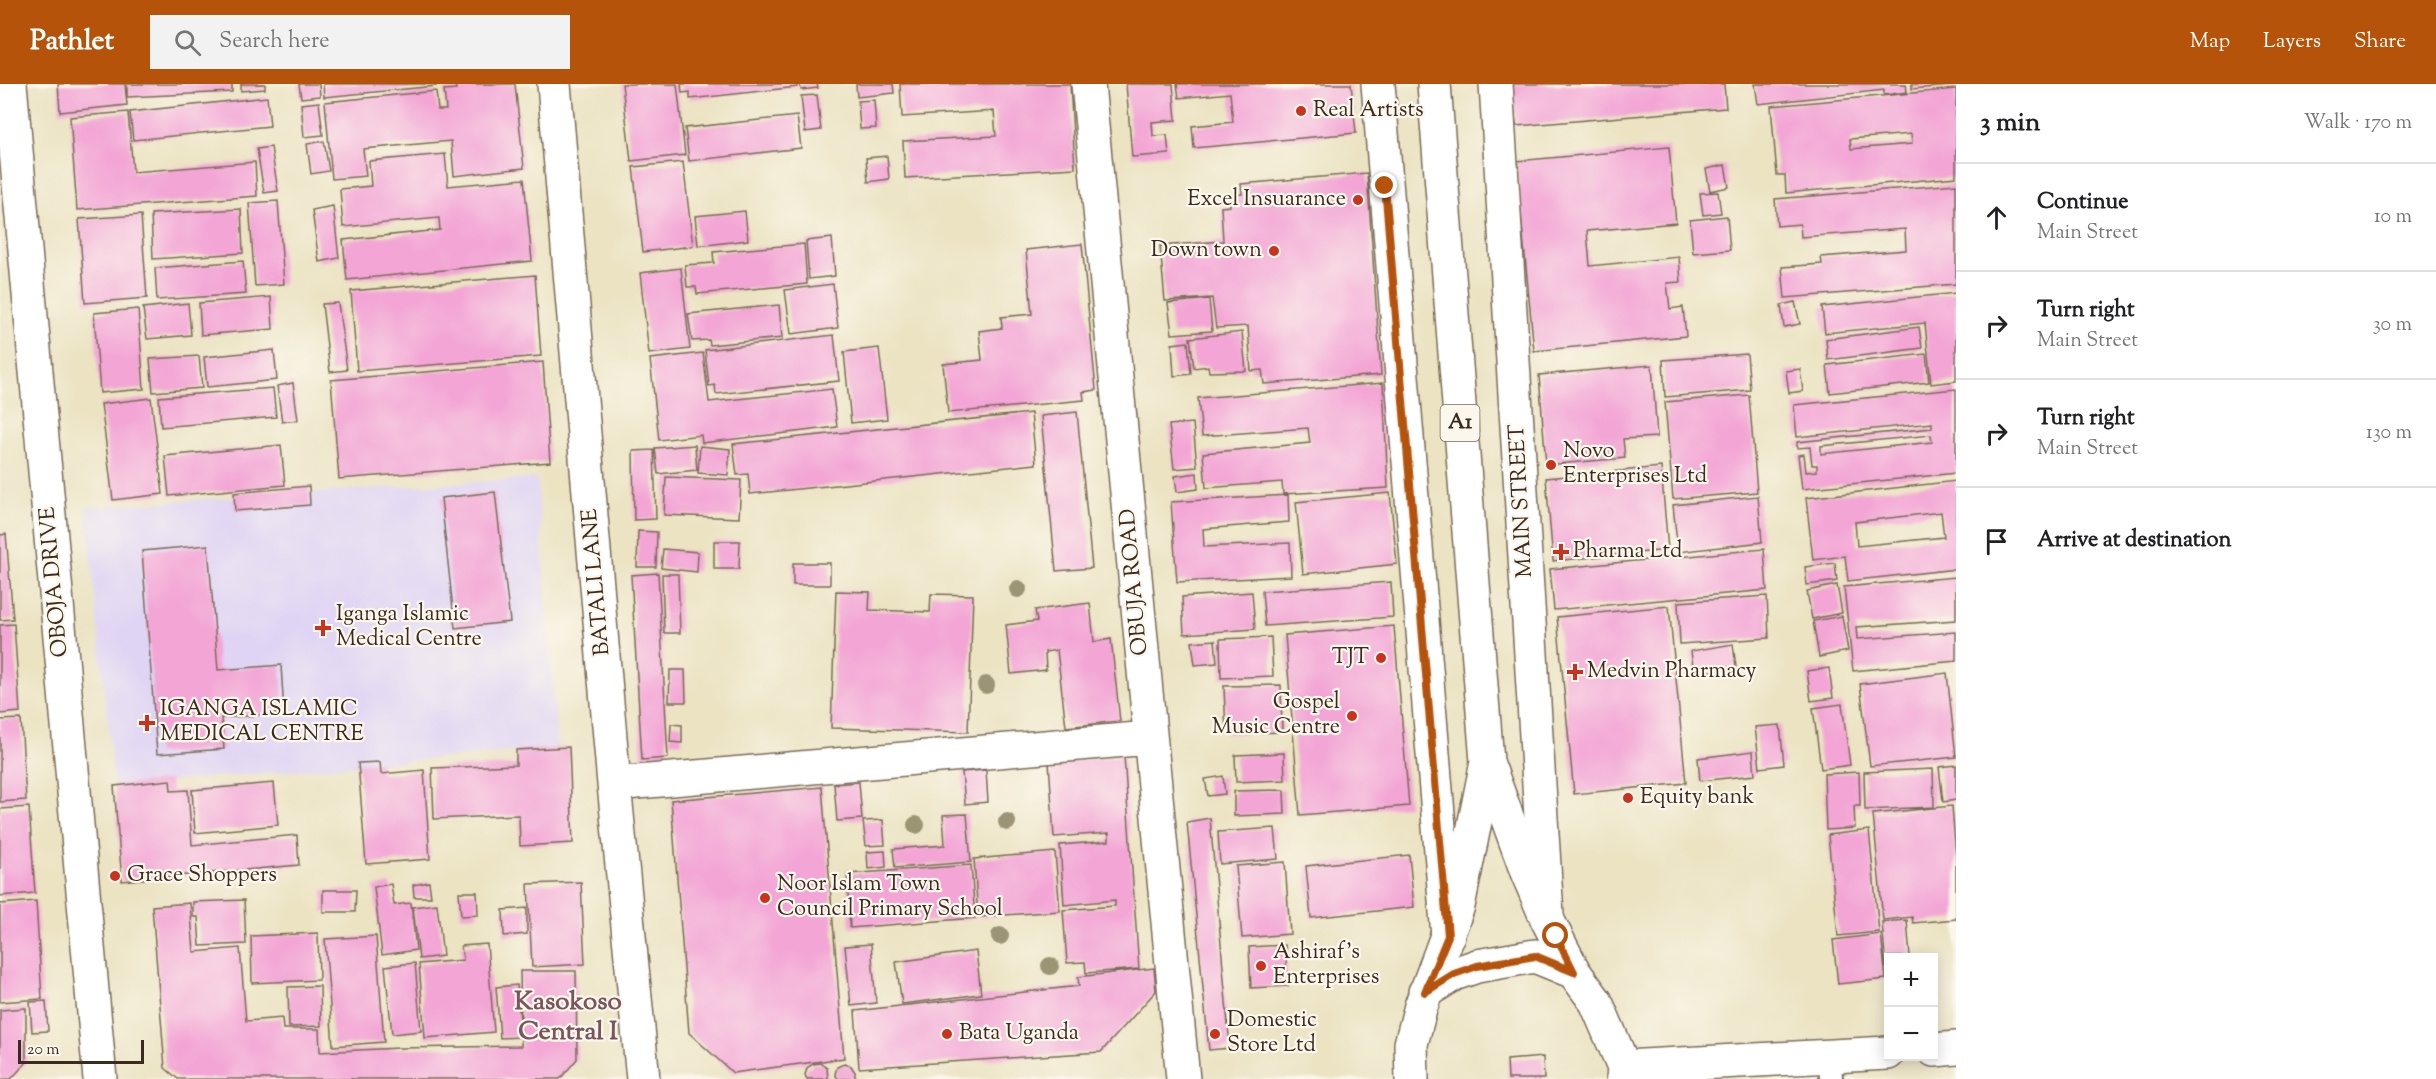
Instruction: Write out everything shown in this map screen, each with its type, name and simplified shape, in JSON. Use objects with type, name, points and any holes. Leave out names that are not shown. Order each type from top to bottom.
[{"type":"street","name":"OBOJA DRIVE","points":[[10,84],[100,1079]]},
{"type":"street","name":"BATALI LANE","points":[[554,84],[614,784],[643,1079]]},
{"type":"street","name":"OBUJA ROAD","points":[[1088,84],[1183,1079]]},
{"type":"street","name":"MAIN STREET","points":[[1378,84],[1448,936]]},
{"type":"street","name":"MAIN STREET","points":[[1434,84],[1487,762],[1527,872],[1547,919],[1574,972],[1596,1002],[1623,1073]]},
{"type":"street","name":"MAIN STREET","points":[[1496,84],[1547,919]]},
{"type":"street","points":[[614,784],[1149,738]]},
{"type":"street","name":"MAIN STREET","points":[[1412,1079],[1411,1044],[1425,992],[1458,906],[1487,762]]},
{"type":"street","points":[[1425,992],[1454,974],[1477,966],[1535,956],[1574,972]]},
{"type":"street","points":[[1938,1050],[1956,1048]]},
{"type":"street","points":[[1623,1073],[1831,1068],[1884,1054]]},
{"type":"shaded area","name":"Iganga Islamic Medical Centre","points":[[537,478],[557,748],[114,786],[86,507]]},
{"type":"building","points":[[58,84],[125,84],[127,105],[60,112]]},
{"type":"building","points":[[127,84],[232,84],[232,92],[127,97]]},
{"type":"building","points":[[241,84],[265,84],[265,89],[241,91]]},
{"type":"building","points":[[299,84],[319,84],[320,96],[301,98]]},
{"type":"building","points":[[323,84],[436,84],[436,86],[324,97]]},
{"type":"building","points":[[455,84],[515,84],[524,168],[454,176],[451,141],[363,149],[366,176],[332,179],[325,102],[436,91],[438,110],[446,110],[444,90],[456,89]]},
{"type":"building","points":[[622,84],[677,84],[685,155],[631,161]]},
{"type":"building","points":[[681,84],[797,84],[797,87],[690,99],[690,92],[682,93]]},
{"type":"building","points":[[800,84],[817,84],[818,88],[801,90]]},
{"type":"building","points":[[856,84],[893,84],[894,93],[857,97]]},
{"type":"building","points":[[900,84],[1070,84],[1075,168],[905,178],[903,141],[996,136],[994,111],[902,117]]},
{"type":"building","points":[[1126,84],[1173,84],[1176,120],[1152,122],[1153,136],[1167,135],[1169,154],[1132,157]]},
{"type":"building","points":[[1177,84],[1351,84],[1356,133],[1194,148],[1192,126],[1233,122],[1230,93],[1179,98]]},
{"type":"building","points":[[1512,84],[1724,84],[1726,108],[1516,126]]},
{"type":"building","points":[[1755,84],[1906,84],[1907,92],[1884,95],[1884,90],[1758,104]]},
{"type":"building","points":[[1912,84],[1949,84],[1949,86],[1912,89]]},
{"type":"building","points":[[1956,89],[1956,177],[1786,193],[1785,175],[1777,175],[1771,106]],"holes":[[[1911,134],[1912,144],[1851,149],[1850,139]]]},
{"type":"building","points":[[817,95],[821,130],[805,132],[801,96]]},
{"type":"building","points":[[267,97],[270,126],[133,140],[130,112]]},
{"type":"building","points":[[874,100],[876,128],[860,129],[858,101]]},
{"type":"building","points":[[319,102],[323,135],[304,137],[301,104]]},
{"type":"building","points":[[128,112],[133,172],[255,162],[257,196],[77,210],[70,117]]},
{"type":"building","points":[[797,116],[801,148],[689,161],[685,128]]},
{"type":"building","points":[[324,141],[329,171],[311,174],[307,144]]},
{"type":"building","points":[[271,147],[278,191],[264,193],[257,149]]},
{"type":"building","points":[[1669,147],[1676,223],[1587,231],[1590,266],[1679,257],[1681,282],[1667,283],[1670,309],[1683,307],[1686,336],[1534,351],[1516,161]]},
{"type":"building","points":[[445,154],[448,186],[524,179],[532,261],[347,280],[343,240],[440,230],[439,218],[343,227],[340,189],[371,186],[369,161]]},
{"type":"building","points":[[887,156],[889,179],[868,182],[866,158]]},
{"type":"building","points":[[683,162],[693,246],[643,252],[633,167]]},
{"type":"building","points":[[1725,165],[1729,187],[1710,191],[1706,169]]},
{"type":"building","points":[[1367,173],[1381,375],[1264,384],[1262,370],[1251,371],[1248,326],[1216,328],[1212,298],[1165,301],[1160,246],[1223,241],[1221,207],[1230,206],[1229,195],[1242,194],[1241,184]]},
{"type":"building","points":[[1956,184],[1956,284],[1785,298],[1782,267],[1822,264],[1821,257],[1906,250],[1905,229],[1801,237],[1800,224],[1777,226],[1775,199]]},
{"type":"building","points":[[1718,192],[1721,213],[1703,215],[1700,193]]},
{"type":"building","points":[[278,201],[284,284],[255,286],[249,203]]},
{"type":"building","points":[[333,206],[339,258],[319,262],[312,210]]},
{"type":"building","points":[[241,209],[243,253],[153,259],[151,214]]},
{"type":"building","points":[[745,211],[748,240],[698,246],[695,216]]},
{"type":"building","points":[[141,215],[147,298],[85,303],[79,219]]},
{"type":"building","points":[[1727,216],[1730,250],[1693,253],[1690,220]]},
{"type":"building","points":[[832,238],[835,276],[809,279],[806,241]]},
{"type":"building","points":[[804,244],[807,284],[697,294],[696,287],[687,287],[685,265],[714,263],[713,252]]},
{"type":"building","points":[[1082,244],[1096,390],[1083,392],[1084,400],[948,413],[943,364],[982,360],[979,331],[1002,328],[1001,317],[1032,314],[1026,250]]},
{"type":"building","points":[[243,261],[246,294],[157,300],[155,268]]},
{"type":"building","points":[[681,268],[690,349],[649,354],[640,273]]},
{"type":"building","points":[[535,275],[541,356],[357,371],[351,291]]},
{"type":"building","points":[[833,284],[838,328],[791,334],[785,290]]},
{"type":"building","points":[[1956,293],[1956,381],[1931,384],[1925,323],[1825,333],[1822,307]]},
{"type":"building","points":[[271,297],[273,329],[201,335],[199,303]]},
{"type":"building","points":[[1209,299],[1212,331],[1172,334],[1168,303]]},
{"type":"building","points":[[1795,302],[1800,324],[1784,327],[1781,305]]},
{"type":"building","points":[[188,303],[191,335],[147,339],[143,308]]},
{"type":"building","points":[[338,303],[347,370],[330,372],[322,304]]},
{"type":"building","points":[[779,305],[782,338],[710,345],[709,340],[692,341],[688,314]]},
{"type":"building","points":[[138,309],[144,389],[100,393],[94,313]]},
{"type":"building","points":[[1919,327],[1922,348],[1828,360],[1826,339]]},
{"type":"building","points":[[1242,332],[1246,371],[1209,372],[1208,366],[1194,368],[1190,338]]},
{"type":"building","points":[[834,335],[839,381],[716,394],[715,385],[709,386],[705,350]]},
{"type":"building","points":[[1188,342],[1191,374],[1174,376],[1172,344]]},
{"type":"building","points":[[879,348],[887,419],[851,423],[844,352]]},
{"type":"building","points":[[274,350],[277,380],[207,387],[204,357]]},
{"type":"building","points":[[703,353],[709,402],[832,389],[837,427],[702,443],[701,435],[659,440],[650,359]]},
{"type":"building","points":[[1747,354],[1750,390],[1665,397],[1663,360]]},
{"type":"building","points":[[1926,354],[1929,382],[1830,393],[1827,365]]},
{"type":"building","points":[[199,356],[202,388],[153,392],[150,359]]},
{"type":"building","points":[[543,362],[550,462],[339,479],[331,380]]},
{"type":"building","points":[[1652,365],[1657,437],[1623,439],[1625,458],[1546,465],[1539,375]]},
{"type":"building","points":[[1800,369],[1803,391],[1789,393],[1786,371]]},
{"type":"building","points":[[293,383],[298,420],[282,422],[277,386]]},
{"type":"building","points":[[1383,383],[1388,488],[1283,494],[1282,482],[1206,488],[1203,453],[1310,443],[1308,428],[1202,436],[1198,398]]},
{"type":"building","points":[[273,388],[276,417],[161,427],[159,397]]},
{"type":"building","points":[[1956,389],[1956,473],[1802,489],[1798,455],[1804,454],[1806,472],[1817,471],[1817,465],[1812,465],[1810,447],[1797,448],[1797,442],[1932,428],[1932,423],[1797,437],[1794,405]],"holes":[[[1931,435],[1932,442],[1821,454],[1821,446]]]},
{"type":"building","points":[[1749,395],[1757,492],[1673,499],[1665,402]]},
{"type":"building","points":[[151,398],[163,494],[113,500],[101,404]]},
{"type":"building","points":[[1077,412],[1092,568],[1056,571],[1041,416]]},
{"type":"building","points":[[1031,413],[1036,464],[750,494],[748,474],[737,475],[733,444]]},
{"type":"building","points":[[1193,423],[1197,467],[1174,469],[1169,425]]},
{"type":"building","points":[[281,445],[285,485],[169,496],[165,456]]},
{"type":"building","points":[[695,445],[697,470],[658,474],[655,448]]},
{"type":"building","points":[[700,446],[730,449],[728,475],[698,473]]},
{"type":"building","points":[[654,450],[656,519],[634,520],[633,451]]},
{"type":"building","points":[[1661,467],[1668,550],[1553,561],[1546,478]]},
{"type":"building","points":[[1197,473],[1198,489],[1177,492],[1175,476]]},
{"type":"building","points":[[666,477],[741,480],[739,518],[664,515]]},
{"type":"building","points":[[1956,481],[1956,569],[1848,581],[1845,556],[1813,560],[1806,498]],"holes":[[[1941,512],[1944,537],[1857,546],[1855,522]]]},
{"type":"building","points":[[309,486],[310,505],[235,511],[234,493]]},
{"type":"building","points":[[495,492],[510,622],[455,628],[441,498]]},
{"type":"building","points":[[1390,493],[1397,564],[1303,574],[1296,502]]},
{"type":"building","points":[[1288,495],[1289,522],[1203,529],[1204,547],[1290,543],[1291,576],[1177,582],[1171,502]]},
{"type":"building","points":[[1758,496],[1762,542],[1678,552],[1673,505]]},
{"type":"building","points":[[638,531],[657,532],[656,567],[637,567]]},
{"type":"building","points":[[6,534],[13,619],[0,620],[0,535]]},
{"type":"building","points":[[714,541],[740,541],[739,569],[714,569]]},
{"type":"building","points":[[208,545],[218,670],[281,665],[284,713],[221,718],[224,749],[157,754],[142,551]]},
{"type":"building","points":[[663,549],[698,552],[697,572],[661,568]]},
{"type":"building","points":[[1764,549],[1767,590],[1554,610],[1550,569]]},
{"type":"building","points":[[793,563],[830,563],[830,585],[793,585]]},
{"type":"building","points":[[1835,563],[1837,581],[1807,585],[1805,567]]},
{"type":"building","points":[[658,573],[668,758],[642,760],[631,575]]},
{"type":"building","points":[[662,574],[678,574],[680,633],[664,633]]},
{"type":"building","points":[[1956,577],[1956,620],[1856,627],[1857,639],[1956,632],[1956,661],[1853,671],[1844,587]]},
{"type":"building","points":[[1391,582],[1393,617],[1265,626],[1262,591]]},
{"type":"building","points":[[1837,585],[1842,613],[1812,619],[1807,591]]},
{"type":"building","points":[[836,591],[870,592],[869,610],[930,612],[931,594],[973,595],[968,732],[831,728]]},
{"type":"building","points":[[1252,592],[1255,629],[1184,634],[1182,597]]},
{"type":"building","points":[[1767,596],[1769,638],[1680,644],[1678,602]]},
{"type":"building","points":[[1090,603],[1094,642],[1111,639],[1120,721],[1066,727],[1057,650],[1045,652],[1046,670],[1011,674],[1006,625],[1037,621],[1035,610]]},
{"type":"building","points":[[1669,606],[1686,783],[1574,794],[1557,617]]},
{"type":"building","points":[[1842,616],[1848,651],[1819,657],[1813,621]]},
{"type":"building","points":[[14,624],[20,712],[0,714],[0,625]]},
{"type":"building","points":[[1394,626],[1409,806],[1300,815],[1285,635]]},
{"type":"building","points":[[1271,637],[1273,676],[1221,678],[1220,639]]},
{"type":"building","points":[[1215,640],[1217,663],[1195,665],[1192,642]]},
{"type":"building","points":[[1733,644],[1736,667],[1694,674],[1691,651]]},
{"type":"building","points":[[1829,668],[1833,698],[1811,701],[1807,671]]},
{"type":"building","points":[[670,670],[685,670],[686,702],[669,702]]},
{"type":"building","points":[[1947,673],[1956,757],[1870,766],[1860,684]]},
{"type":"building","points":[[1281,685],[1282,732],[1226,734],[1224,686]]},
{"type":"building","points":[[1842,704],[1850,765],[1821,769],[1813,708]]},
{"type":"building","points":[[21,719],[26,800],[0,802],[0,720]]},
{"type":"building","points":[[671,724],[682,725],[682,743],[670,742]]},
{"type":"building","points":[[1780,725],[1784,765],[1760,768],[1755,727]]},
{"type":"building","points":[[569,747],[573,843],[520,846],[519,815],[434,819],[432,768],[516,765],[516,750]]},
{"type":"building","points":[[1753,751],[1755,775],[1700,781],[1698,758]]},
{"type":"building","points":[[1284,753],[1285,780],[1236,782],[1235,755]]},
{"type":"building","points":[[1124,756],[1139,969],[1086,973],[1085,962],[1067,963],[1063,910],[1115,906],[1115,900],[1064,905],[1060,845],[1109,841],[1109,833],[1054,837],[1049,762]]},
{"type":"building","points":[[380,762],[381,774],[424,770],[430,859],[366,864],[358,763]]},
{"type":"building","points":[[1956,765],[1956,800],[1943,802],[1939,767]]},
{"type":"building","points":[[1933,769],[1934,807],[1865,810],[1864,772]]},
{"type":"building","points":[[986,770],[988,802],[965,804],[962,772]]},
{"type":"building","points":[[1859,772],[1860,806],[1854,806],[1855,828],[1826,830],[1824,774]]},
{"type":"building","points":[[1223,776],[1225,794],[1208,796],[1205,779]]},
{"type":"building","points":[[170,780],[171,791],[188,790],[192,845],[297,835],[299,865],[122,881],[114,786]]},
{"type":"building","points":[[859,782],[862,819],[837,821],[834,784]]},
{"type":"building","points":[[274,783],[278,825],[195,833],[192,790]]},
{"type":"building","points":[[822,787],[844,1058],[733,1073],[689,1033],[671,800]]},
{"type":"building","points":[[1284,790],[1285,814],[1234,816],[1234,791]]},
{"type":"building","points":[[1952,806],[1956,858],[1956,919],[1913,923],[1912,917],[1883,920],[1873,814]]},
{"type":"building","points":[[29,807],[35,893],[0,896],[0,809]]},
{"type":"building","points":[[967,814],[971,862],[895,868],[893,849],[945,845],[943,815]]},
{"type":"building","points":[[1210,818],[1230,1048],[1209,1050],[1187,822]]},
{"type":"building","points":[[883,820],[885,845],[866,846],[863,821]]},
{"type":"building","points":[[1275,828],[1278,859],[1220,864],[1218,832]]},
{"type":"building","points":[[1869,830],[1879,932],[1838,936],[1828,835]]},
{"type":"building","points":[[885,851],[886,867],[868,869],[867,852]]},
{"type":"building","points":[[1055,852],[1060,911],[978,917],[974,859]]},
{"type":"building","points":[[1409,855],[1414,907],[1311,918],[1306,866]]},
{"type":"building","points":[[1285,862],[1290,934],[1242,938],[1236,866]]},
{"type":"building","points":[[971,865],[975,918],[850,928],[847,874]]},
{"type":"building","points":[[429,882],[431,897],[414,897],[413,885]]},
{"type":"building","points":[[581,882],[585,964],[532,967],[528,884]]},
{"type":"building","points":[[391,884],[394,905],[411,903],[416,950],[382,955],[374,887]]},
{"type":"building","points":[[323,890],[356,890],[355,912],[323,912]]},
{"type":"building","points":[[459,892],[477,892],[478,915],[461,916]]},
{"type":"building","points":[[244,900],[246,944],[200,946],[198,917],[193,917],[193,902]]},
{"type":"building","points":[[36,901],[42,999],[0,1002],[0,904]]},
{"type":"building","points":[[190,903],[194,952],[240,948],[246,1021],[282,1018],[283,1029],[319,1029],[320,1052],[521,1046],[521,1037],[500,1038],[496,987],[517,985],[521,1032],[520,971],[576,971],[577,1059],[560,1079],[178,1079],[165,1068],[152,906]]},
{"type":"building","points":[[437,904],[443,956],[419,959],[413,907]]},
{"type":"building","points":[[527,908],[527,934],[504,936],[503,910]]},
{"type":"building","points":[[1907,920],[1910,953],[1885,953],[1882,922]]},
{"type":"building","points":[[318,933],[319,980],[252,983],[251,936]]},
{"type":"building","points":[[1881,934],[1884,979],[1838,984],[1833,940]]},
{"type":"building","points":[[376,936],[384,1042],[333,1046],[325,939]]},
{"type":"building","points":[[487,944],[494,1032],[425,1038],[419,964],[463,960],[461,946]]},
{"type":"building","points":[[871,944],[876,1003],[851,1006],[845,946]]},
{"type":"building","points":[[1285,945],[1288,986],[1251,988],[1249,947]]},
{"type":"building","points":[[976,951],[981,994],[902,1004],[896,962]]},
{"type":"building","points":[[415,963],[421,1031],[392,1034],[385,966]]},
{"type":"building","points":[[1154,968],[1156,991],[1101,1052],[859,1068],[855,1011],[1079,986],[1078,977]]},
{"type":"building","points":[[320,986],[321,1026],[289,1027],[288,987]]},
{"type":"building","points":[[46,1001],[48,1031],[32,1032],[30,1002]]},
{"type":"building","points":[[26,1008],[26,1063],[11,1079],[0,1079],[0,1010]]},
{"type":"building","points":[[1543,1057],[1544,1079],[1508,1079],[1507,1060]]},
{"type":"building","points":[[820,1063],[827,1068],[828,1079],[807,1079],[805,1075],[807,1068]]},
{"type":"building","points":[[844,1064],[851,1066],[855,1072],[855,1079],[838,1079],[835,1074],[837,1067]]},
{"type":"place","name":"Real Artists","points":[[1301,111]]},
{"type":"place","name":"Excel Insuarance","points":[[1358,200]]},
{"type":"place","name":"Down town","points":[[1274,251]]},
{"type":"place","name":"Novo Enterprises Ltd","points":[[1551,465]]},
{"type":"place","name":"Pharma Ltd","points":[[1561,552]]},
{"type":"place","name":"Iganga Islamic Medical Centre","points":[[323,628]]},
{"type":"place","name":"TJT","points":[[1381,658]]},
{"type":"place","name":"Medvin Pharmacy","points":[[1575,672]]},
{"type":"place","name":"Gospel Music Centre","points":[[1352,716]]},
{"type":"place","name":"IGANGA ISLAMIC MEDICAL CENTRE","points":[[147,723]]},
{"type":"place","name":"Equity bank","points":[[1628,798]]},
{"type":"place","name":"Grace Shoppers","points":[[115,876]]},
{"type":"place","name":"Noor Islam Town Council Primary School","points":[[765,898]]},
{"type":"place","name":"Ashiraf's Enterprises","points":[[1261,966]]},
{"type":"place","name":"Bata Uganda","points":[[947,1034]]},
{"type":"place","name":"Domestic Store Ltd","points":[[1215,1034]]},
{"type":"district","name":"Kasokoso Central I","points":[[568,1017]]},
{"type":"route","points":[[1385,186],[1448,936],[1425,992],[1454,974],[1477,966],[1535,956],[1574,972],[1556,936]]}]
